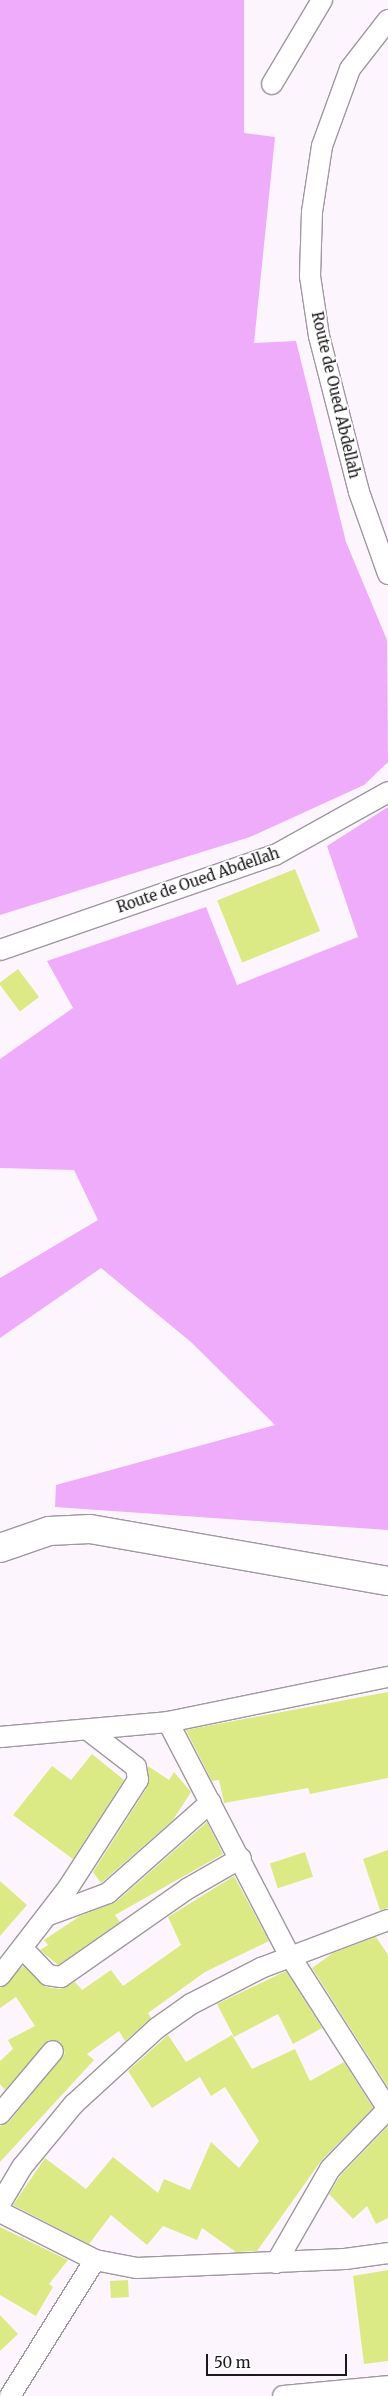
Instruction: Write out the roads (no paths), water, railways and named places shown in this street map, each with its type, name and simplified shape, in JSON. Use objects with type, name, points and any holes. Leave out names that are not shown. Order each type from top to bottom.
[{"type":"main road","points":[[0,1548],[50,1531],[90,1529],[388,1581]]},
{"type":"street","points":[[272,84],[322,0]]},
{"type":"street","name":"Route de Oued Abdellah","points":[[388,20],[350,69],[322,146],[312,212],[310,276],[319,336],[359,492],[388,574]]},
{"type":"street","name":"Route de Oued Abdellah","points":[[0,950],[275,855],[388,792]]},
{"type":"street","points":[[0,1737],[89,1731],[168,1722],[388,1677]]},
{"type":"street","points":[[168,1722],[241,1858],[290,1956],[388,2109],[330,2169],[276,2263]]},
{"type":"street","points":[[0,1976],[49,1915],[138,1780],[136,1767],[89,1731]]},
{"type":"street","points":[[49,1915],[108,1894],[211,1802]]},
{"type":"street","points":[[23,1949],[48,1975],[61,1977],[187,1889],[241,1858]]},
{"type":"street","points":[[0,2204],[22,2167],[74,2104],[157,2028],[191,2004],[290,1956],[388,1920]]},
{"type":"street","points":[[0,2114],[53,2051]]},
{"type":"street","points":[[0,2212],[95,2260],[136,2268],[276,2263],[388,2253]]},
{"type":"street","points":[[10,2396],[95,2260]]},
{"type":"street","points":[[283,2396],[388,2386]]}]
